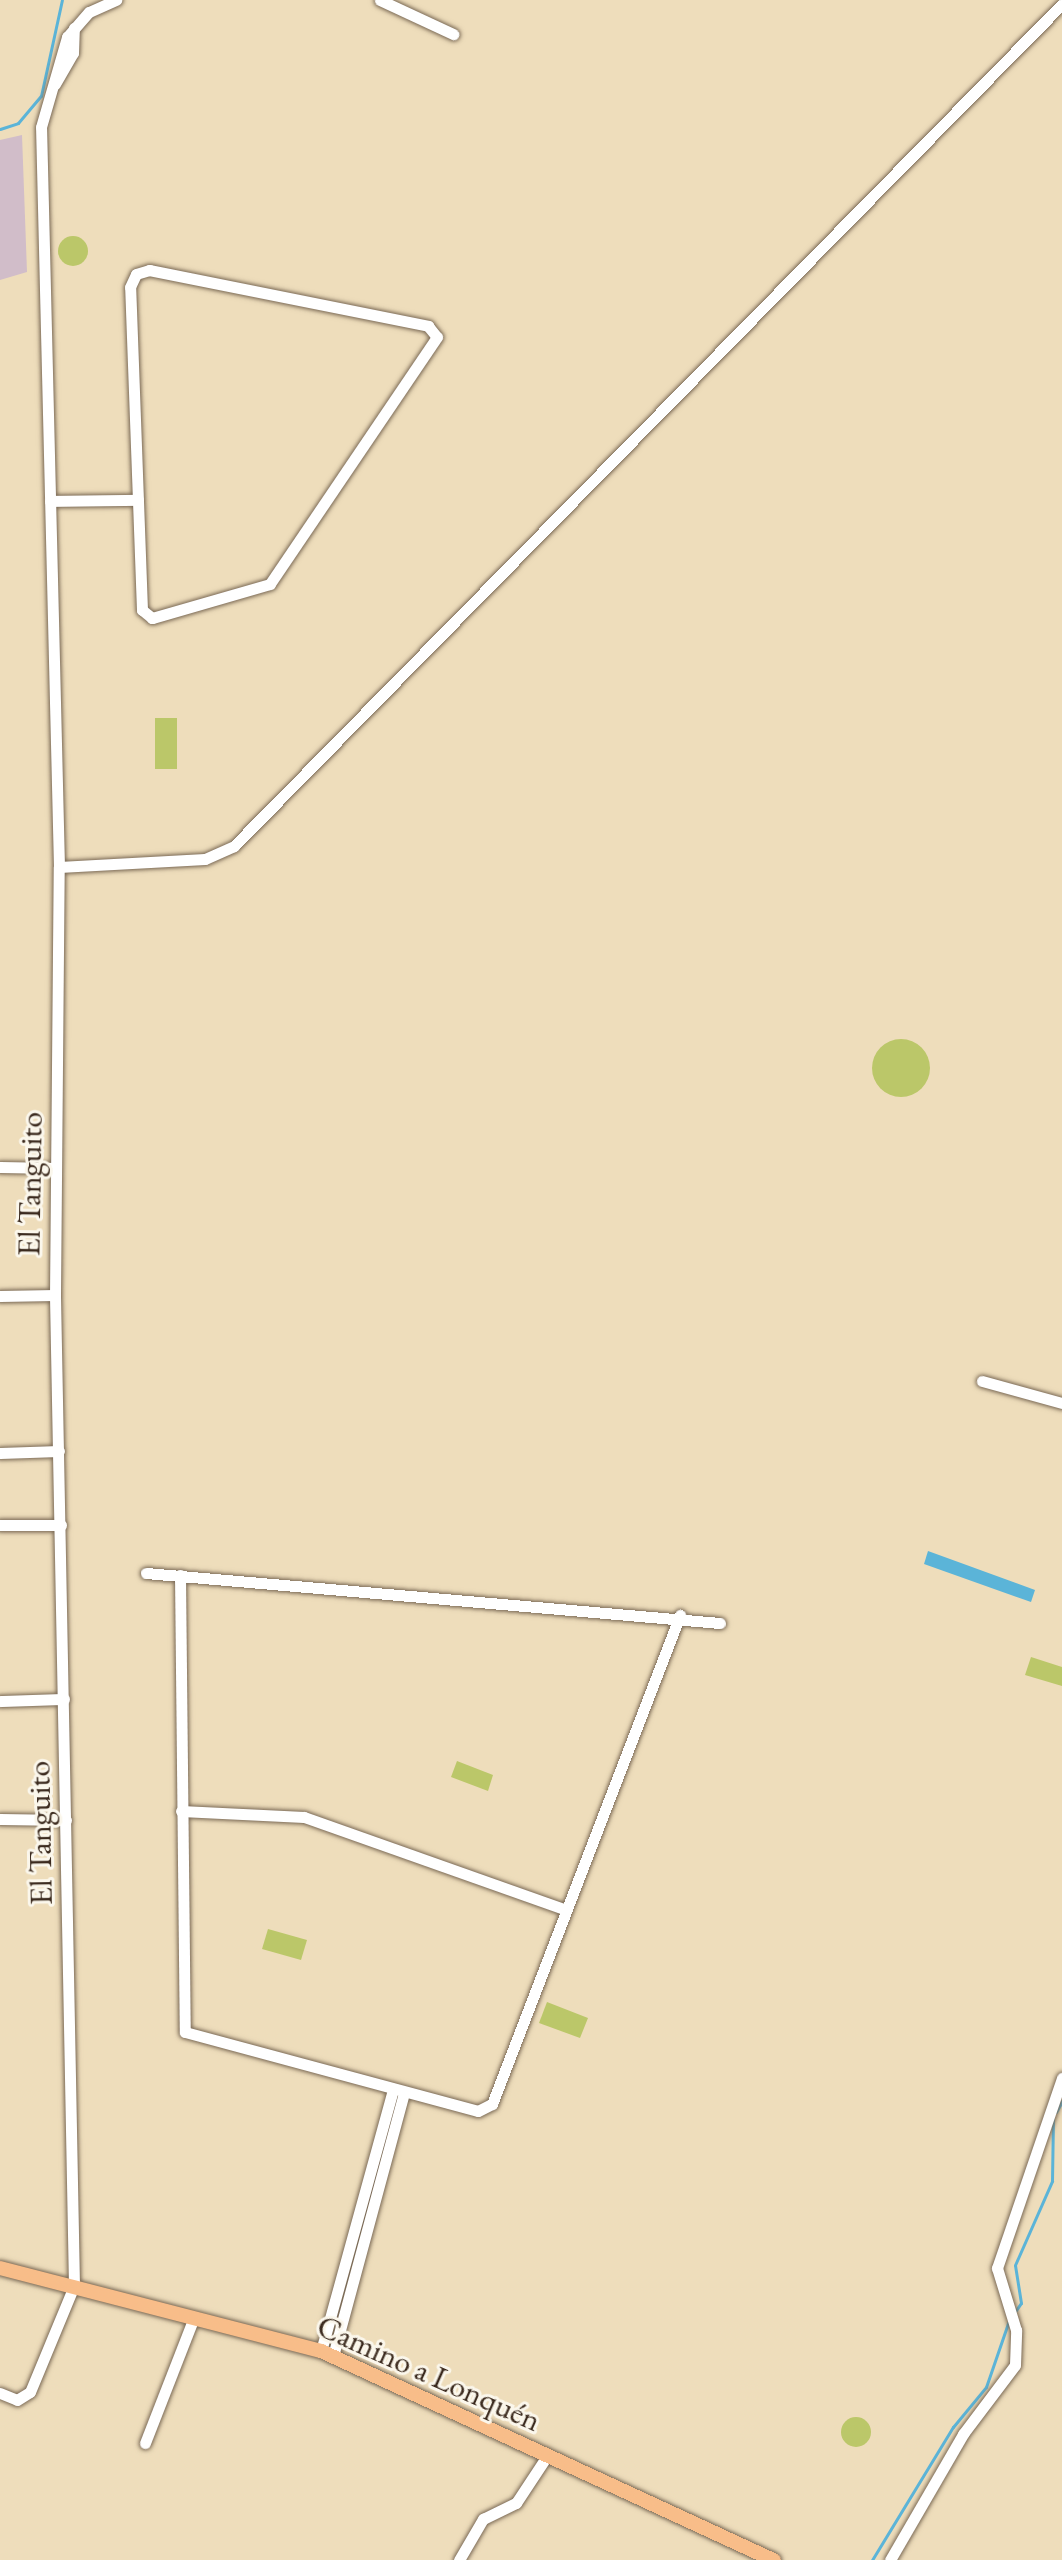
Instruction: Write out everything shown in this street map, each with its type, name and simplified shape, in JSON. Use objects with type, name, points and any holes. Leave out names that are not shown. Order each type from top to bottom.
[{"type":"main road","name":"Camino a Lonquén","points":[[0,2268],[327,2353],[774,2560]]},
{"type":"street","name":"El Tanguito","points":[[74,2286],[55,1295],[59,867],[41,127],[74,28],[116,0]]},
{"type":"street","points":[[380,0],[453,34]]},
{"type":"street","points":[[59,867],[205,859],[234,846],[1062,4]]},
{"type":"street","points":[[139,272],[434,330],[435,344],[263,589],[146,616],[138,500],[130,287],[139,272]]},
{"type":"street","points":[[50,501],[138,500]]},
{"type":"street","points":[[0,1167],[56,1168]]},
{"type":"street","points":[[0,1296],[55,1295]]},
{"type":"street","points":[[982,1381],[1062,1403]]},
{"type":"street","points":[[0,1453],[59,1451]]},
{"type":"street","points":[[0,1525],[61,1525]]},
{"type":"street","points":[[146,1573],[680,1615],[720,1623]]},
{"type":"street","points":[[180,1575],[185,2032],[478,2111],[491,2107],[680,1615]]},
{"type":"street","points":[[0,1701],[64,1699]]},
{"type":"street","points":[[181,1811],[304,1817],[566,1910]]},
{"type":"street","points":[[0,1819],[66,1820]]},
{"type":"street","points":[[890,2560],[963,2434],[1010,2377],[1018,2350],[998,2284],[1000,2252],[1062,2078]]},
{"type":"street","points":[[327,2353],[399,2090]]},
{"type":"street","points":[[0,2393],[17,2400],[30,2392],[74,2286]]},
{"type":"street","points":[[145,2443],[194,2317]]},
{"type":"street","points":[[459,2560],[483,2519],[516,2503],[547,2456]]},
{"type":"shaded area","points":[[22,135],[27,272],[0,280],[0,140]]},
{"type":"green space","points":[[73,236],[79,237],[87,245],[87,257],[79,265],[73,266],[67,265],[59,257],[58,251],[59,245],[67,237]]},
{"type":"green space","points":[[155,718],[177,718],[177,769],[155,769]]},
{"type":"green space","points":[[901,1039],[922,1047],[930,1068],[922,1089],[901,1097],[880,1089],[872,1068],[880,1047]]},
{"type":"green space","points":[[1031,1657],[1062,1667],[1062,1686],[1025,1675]]},
{"type":"green space","points":[[457,1761],[493,1775],[488,1791],[451,1777]]},
{"type":"green space","points":[[268,1929],[307,1940],[301,1960],[262,1949]]},
{"type":"green space","points":[[547,2002],[588,2018],[580,2038],[539,2023]]},
{"type":"green space","points":[[856,2417],[867,2421],[871,2432],[867,2443],[856,2447],[845,2443],[841,2432],[845,2421]]},
{"type":"water","points":[[928,1551],[1035,1590],[1031,1602],[924,1564]]},
{"type":"waterway","points":[[0,129],[18,123],[41,96],[62,0]]},
{"type":"waterway","points":[[1056,2112],[1062,2101]]},
{"type":"waterway","points":[[1014,2313],[1021,2303],[1015,2265],[1052,2181],[1053,2118]]},
{"type":"waterway","points":[[872,2560],[953,2427],[986,2387],[1008,2323]]}]
